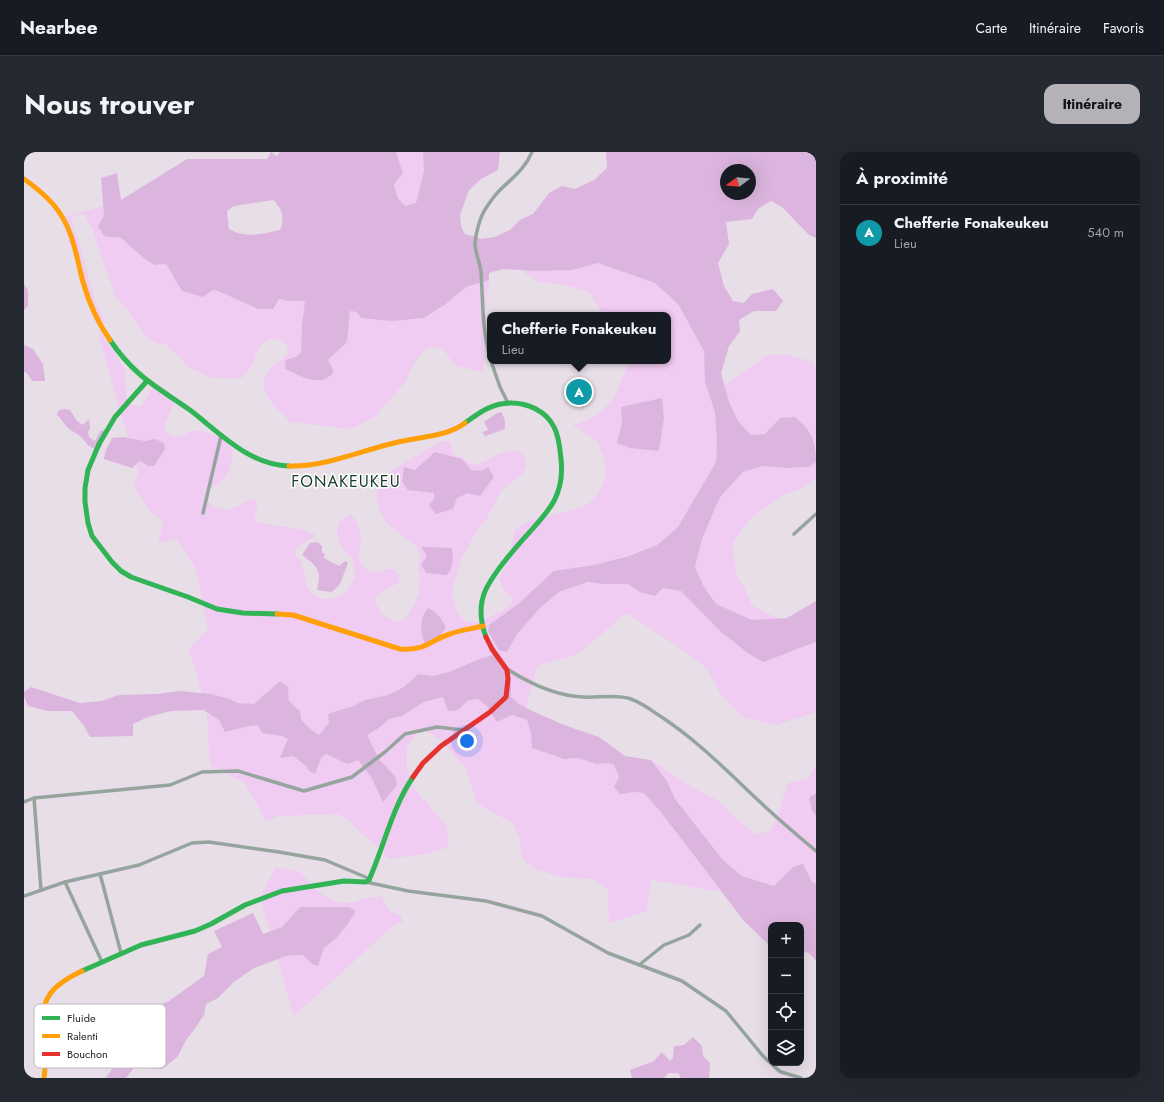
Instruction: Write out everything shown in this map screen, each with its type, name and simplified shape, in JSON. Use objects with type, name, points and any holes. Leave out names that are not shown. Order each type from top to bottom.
[{"type":"street","points":[[487,341],[480,264],[475,244],[476,238],[485,209],[499,191],[524,168],[528,163],[532,152]]},
{"type":"street","points":[[24,179],[47,198],[64,218],[94,312],[117,350],[131,367],[147,381],[208,424],[221,436],[242,451],[259,460],[283,466],[299,466],[331,460],[380,446],[452,431],[460,427],[484,408],[508,403],[531,406],[544,414],[552,423],[558,438],[561,453],[562,474],[557,497],[551,508],[498,571],[487,589],[482,606],[483,626],[485,637],[492,650],[507,669],[547,690],[559,694],[582,697],[622,697],[631,699],[642,705],[676,727],[714,758],[759,801],[815,850]]},
{"type":"street","points":[[492,364],[500,388],[508,403]]},
{"type":"street","points":[[147,381],[115,417],[99,444],[88,470],[85,488],[86,512],[92,536],[112,562],[126,574],[138,580],[188,597],[217,609],[244,613],[293,615],[400,649],[417,650],[426,648],[446,635],[483,626]]},
{"type":"street","points":[[203,513],[221,436]]},
{"type":"street","points":[[794,534],[816,514]]},
{"type":"street","points":[[368,880],[394,815],[410,782],[431,754],[490,712],[506,698],[507,669]]},
{"type":"street","points":[[24,802],[34,798],[170,785],[202,772],[238,771],[304,791],[352,777],[385,752],[405,734],[437,727],[465,730]]},
{"type":"street","points":[[34,798],[42,890]]},
{"type":"street","points":[[24,896],[66,882],[139,865],[184,845],[192,843],[209,842],[325,860],[368,880],[408,891],[486,902],[536,913],[608,953],[682,981],[726,1011],[773,1066],[793,1077],[801,1078]]},
{"type":"street","points":[[100,874],[120,953]]},
{"type":"street","points":[[44,1004],[52,990],[76,974],[120,953],[211,924],[245,905],[282,891],[344,881],[368,880]]},
{"type":"street","points":[[66,882],[102,962]]},
{"type":"street","points":[[638,965],[664,945],[689,935],[700,925]]},
{"type":"street","points":[[44,1078],[46,1068]]},
{"type":"shaded area","points":[[271,152],[277,156],[280,152],[396,152],[403,173],[394,185],[398,198],[405,206],[416,203],[424,171],[423,152],[500,152],[498,170],[481,179],[469,190],[460,215],[461,226],[465,234],[482,239],[495,237],[510,230],[520,220],[533,214],[549,193],[562,186],[575,189],[594,180],[607,168],[606,152],[816,152],[816,238],[809,235],[782,207],[771,201],[758,209],[752,219],[726,222],[729,244],[718,263],[724,286],[733,301],[744,303],[752,294],[773,289],[783,301],[776,311],[754,311],[739,320],[740,331],[729,346],[721,373],[729,402],[738,421],[751,435],[765,434],[780,418],[795,417],[812,436],[815,447],[816,462],[809,467],[788,468],[763,466],[743,472],[720,497],[702,539],[695,567],[703,585],[716,604],[752,620],[787,618],[816,601],[816,642],[763,662],[749,654],[720,631],[681,591],[663,588],[655,596],[640,592],[628,584],[603,584],[588,582],[559,592],[541,607],[518,633],[507,652],[499,650],[488,631],[489,625],[518,604],[554,571],[594,565],[629,556],[657,545],[678,527],[716,462],[717,441],[715,412],[705,382],[704,351],[678,304],[655,283],[598,263],[572,270],[534,271],[503,269],[489,273],[489,280],[466,287],[446,304],[424,318],[392,321],[361,318],[357,312],[350,311],[347,342],[328,360],[334,372],[323,380],[311,380],[304,378],[285,369],[286,360],[296,357],[301,352],[305,301],[288,301],[279,299],[273,309],[258,309],[216,290],[211,291],[203,297],[182,291],[166,264],[155,265],[146,260],[121,238],[104,236],[98,226],[104,216],[101,178],[117,173],[121,200],[187,159],[267,159]],"holes":[[[273,200],[282,214],[282,226],[280,230],[248,235],[229,229],[227,211],[234,206]]]},
{"type":"shaded area","points":[[396,152],[423,152],[424,171],[416,203],[405,206],[398,198],[394,185],[403,173]]},
{"type":"shaded area","points":[[103,206],[104,216],[98,226],[104,236],[121,238],[146,260],[155,265],[165,264],[172,273],[211,291],[216,290],[258,309],[279,299],[288,301],[306,301],[302,325],[301,352],[296,357],[321,380],[329,378],[334,372],[327,360],[347,342],[350,311],[424,318],[446,304],[466,287],[489,280],[484,320],[483,371],[455,366],[442,347],[429,348],[416,360],[404,384],[376,416],[351,429],[290,422],[272,403],[264,389],[264,381],[267,374],[288,353],[287,345],[275,339],[264,342],[257,352],[252,365],[242,378],[212,378],[188,367],[177,354],[165,344],[156,343],[145,336],[130,313],[115,295],[91,226],[85,215],[80,214],[71,218],[95,301],[103,317],[104,339],[113,350],[125,370],[126,397],[132,404],[140,407],[146,400],[149,392],[159,385],[167,392],[173,402],[164,428],[168,433],[178,437],[194,431],[201,431],[221,437],[229,444],[232,461],[228,473],[221,482],[207,490],[209,503],[212,507],[227,510],[255,499],[257,507],[255,520],[259,523],[299,529],[316,535],[312,539],[302,543],[294,553],[302,563],[307,586],[314,595],[320,599],[332,599],[347,591],[355,576],[352,559],[341,546],[337,534],[340,521],[351,515],[355,519],[360,529],[361,540],[358,556],[363,566],[372,572],[380,572],[391,569],[398,574],[398,583],[375,596],[376,604],[384,616],[396,622],[404,619],[410,613],[419,594],[420,576],[418,568],[421,556],[418,548],[387,523],[380,511],[376,496],[377,491],[387,481],[392,470],[442,441],[449,441],[454,455],[463,458],[470,464],[479,464],[501,453],[510,451],[519,451],[525,458],[526,467],[521,475],[501,491],[487,518],[476,532],[461,560],[453,586],[452,595],[457,612],[462,619],[470,622],[479,622],[504,610],[511,604],[512,598],[503,588],[499,579],[511,554],[514,531],[530,520],[582,508],[595,498],[600,490],[607,474],[604,457],[597,441],[578,428],[572,428],[573,426],[596,416],[613,400],[629,364],[671,364],[671,312],[602,312],[589,292],[565,285],[539,282],[522,271],[572,270],[598,263],[655,283],[678,304],[704,351],[705,382],[715,412],[717,441],[716,462],[678,527],[657,545],[594,565],[580,566],[518,604],[489,625],[507,652],[518,633],[541,607],[559,592],[588,582],[603,584],[628,584],[640,592],[663,588],[681,591],[700,609],[797,650],[816,642],[816,712],[776,725],[743,717],[721,695],[707,669],[690,655],[627,613],[577,654],[537,666],[526,708],[511,697],[511,678],[479,659],[452,671],[434,676],[418,674],[404,687],[388,695],[365,700],[353,706],[328,714],[329,723],[319,735],[310,729],[301,718],[300,711],[289,701],[288,687],[280,681],[254,704],[238,703],[230,699],[202,693],[189,649],[208,629],[196,569],[177,539],[158,543],[163,522],[148,508],[133,484],[139,475],[136,465],[140,461],[148,466],[154,466],[165,449],[155,440],[145,441],[128,439],[99,336],[101,328],[96,324],[85,297],[83,266],[76,250],[67,242],[73,232],[65,217]]},
{"type":"shaded area","points":[[24,284],[28,290],[28,306],[24,310]]},
{"type":"shaded area","points":[[24,345],[33,349],[43,364],[45,381],[32,381],[27,373],[24,372]]},
{"type":"shaded area","points":[[767,355],[789,355],[813,362],[816,369],[816,446],[815,442],[780,418],[765,434],[751,435],[738,421],[729,402],[724,386]]},
{"type":"shaded area","points":[[662,398],[664,418],[659,451],[630,448],[617,443],[622,423],[621,407]]},
{"type":"shaded area","points":[[59,410],[70,410],[77,421],[83,425],[89,419],[89,437],[95,441],[101,430],[104,431],[100,449],[90,447],[77,433],[70,430],[57,415]]},
{"type":"shaded area","points":[[501,412],[505,420],[505,429],[485,436],[482,432],[488,430],[484,422]]},
{"type":"shaded area","points":[[123,437],[145,441],[155,439],[164,443],[165,449],[154,466],[148,466],[140,461],[132,468],[104,459],[106,450],[112,438]]},
{"type":"shaded area","points":[[435,452],[462,459],[471,470],[481,471],[488,467],[494,477],[480,496],[468,493],[457,498],[453,509],[436,514],[429,505],[434,499],[434,493],[408,490],[402,482],[404,467],[415,470]]},
{"type":"shaded area","points":[[816,462],[816,479],[799,489],[781,496],[751,518],[732,544],[737,577],[744,587],[752,605],[778,619],[752,621],[716,604],[703,585],[695,567],[702,539],[720,497],[743,472],[763,466],[788,468],[809,467]]},
{"type":"shaded area","points":[[317,542],[322,546],[322,552],[325,554],[324,558],[339,566],[345,561],[348,563],[340,584],[332,592],[317,590],[319,573],[312,562],[302,555],[310,543]]},
{"type":"shaded area","points":[[421,547],[452,548],[453,557],[451,570],[446,575],[426,573],[421,564],[426,558],[426,554]]},
{"type":"shaded area","points":[[428,608],[439,616],[446,628],[436,641],[425,644],[421,626],[423,616]]},
{"type":"shaded area","points":[[497,654],[506,665],[510,673],[511,697],[519,704],[564,725],[599,737],[625,756],[651,760],[667,781],[675,799],[723,860],[742,876],[774,886],[793,867],[803,864],[812,882],[816,884],[816,961],[811,955],[804,951],[804,922],[768,922],[768,944],[744,921],[660,811],[644,793],[635,792],[620,794],[614,787],[619,777],[614,765],[609,763],[596,764],[579,758],[564,759],[532,748],[531,733],[527,720],[512,715],[497,722],[487,706],[478,699],[467,701],[458,710],[448,711],[443,697],[424,702],[402,716],[389,719],[379,728],[367,735],[379,759],[395,776],[397,785],[383,802],[371,777],[358,760],[347,764],[326,754],[321,758],[315,774],[309,771],[305,765],[293,756],[280,758],[288,739],[282,736],[262,733],[258,725],[225,732],[219,720],[203,710],[171,711],[148,717],[133,724],[133,736],[90,737],[84,726],[72,711],[47,711],[28,706],[24,696],[24,692],[31,687],[80,703],[102,701],[119,695],[156,694],[180,691],[210,694],[230,699],[238,703],[254,704],[280,681],[288,687],[289,701],[300,711],[301,719],[310,729],[319,735],[329,723],[328,714],[353,706],[365,700],[388,695],[404,687],[418,674],[434,676],[452,671],[479,659]]},
{"type":"shaded area","points":[[443,697],[467,701],[478,699],[487,706],[497,722],[512,715],[527,720],[531,733],[564,759],[579,758],[596,764],[609,763],[614,765],[619,777],[620,794],[635,792],[644,793],[660,811],[721,892],[651,880],[647,911],[609,923],[608,889],[592,879],[561,877],[536,869],[526,862],[522,857],[520,839],[512,823],[477,803],[466,769],[441,740],[421,728],[407,746],[407,767],[413,787],[446,825],[449,847],[426,854],[389,859],[346,818],[337,814],[279,816],[266,821],[245,783],[210,765],[207,713],[219,720],[225,732],[258,725],[262,733],[282,736],[288,739],[293,756],[305,765],[309,771],[315,774],[321,758],[326,754],[347,764],[358,760],[371,777],[383,801],[395,776],[379,759],[367,735],[379,728],[389,719],[402,716],[424,702]]},
{"type":"shaded area","points":[[651,760],[694,788],[717,800],[755,835],[772,830],[788,783],[807,779],[816,765],[816,884],[793,867],[774,886],[742,876],[723,860],[675,799],[667,781]]},
{"type":"shaded area","points":[[816,793],[816,816],[812,811],[809,798]]},
{"type":"shaded area","points":[[276,867],[300,872],[316,890],[335,902],[353,903],[362,899],[382,896],[388,909],[401,915],[403,924],[397,922],[295,1015],[293,1014],[278,959],[286,956],[304,955],[312,964],[318,966],[324,948],[336,938],[300,907],[282,927],[270,931],[260,897]]},
{"type":"shaded area","points":[[300,907],[349,907],[356,911],[336,938],[324,948],[318,966],[312,964],[303,955],[286,956],[254,968],[234,982],[218,998],[206,1004],[204,1015],[186,1040],[178,1056],[166,1066],[166,1004],[162,1004],[169,1001],[204,976],[208,954],[222,947],[214,931],[253,913],[263,934],[282,927]]},
{"type":"shaded area","points":[[693,1037],[702,1046],[703,1056],[710,1063],[709,1078],[681,1078],[678,1073],[668,1073],[664,1078],[632,1078],[630,1070],[654,1061],[662,1052],[670,1061],[673,1058],[674,1046],[684,1045]]},
{"type":"shaded area","points":[[113,1068],[134,1068],[126,1078],[106,1078]]},
{"type":"shaded area","points":[[134,1068],[164,1068],[163,1069]]},
{"type":"traffic: fast","points":[[110,340],[137,372],[190,410],[224,438],[248,454],[261,460],[289,466]]},
{"type":"traffic: fast","points":[[147,381],[115,417],[99,444],[88,470],[85,488],[85,502],[88,523],[92,536],[112,562],[121,571],[131,577],[217,609],[243,613],[277,614]]},
{"type":"traffic: fast","points":[[465,423],[492,406],[504,403],[524,404],[541,412],[551,421],[557,434],[561,455],[562,472],[558,493],[554,502],[504,561],[486,589],[481,607],[482,625],[486,637]]},
{"type":"traffic: fast","points":[[82,971],[141,945],[195,931],[245,905],[282,891],[344,881],[366,882],[369,880],[399,801],[413,777]]},
{"type":"traffic: slow","points":[[24,179],[49,200],[65,223],[75,248],[88,298],[98,320],[110,340]]},
{"type":"traffic: slow","points":[[289,466],[316,464],[394,443],[440,434],[458,428],[465,423]]},
{"type":"traffic: slow","points":[[277,614],[293,615],[400,649],[421,647],[454,633],[483,626]]},
{"type":"traffic: slow","points":[[45,1004],[50,994],[56,987],[82,971]]},
{"type":"traffic: slow","points":[[44,1078],[45,1068]]},
{"type":"traffic: jam","points":[[413,777],[423,763],[441,746],[490,712],[506,697],[508,679],[507,670],[492,649],[486,637]]},
{"type":"place","name":"Chefferie Fonakeukeu","points":[[579,392]]},
{"type":"district","name":"FONAKEUKEU","points":[[346,481]]}]
